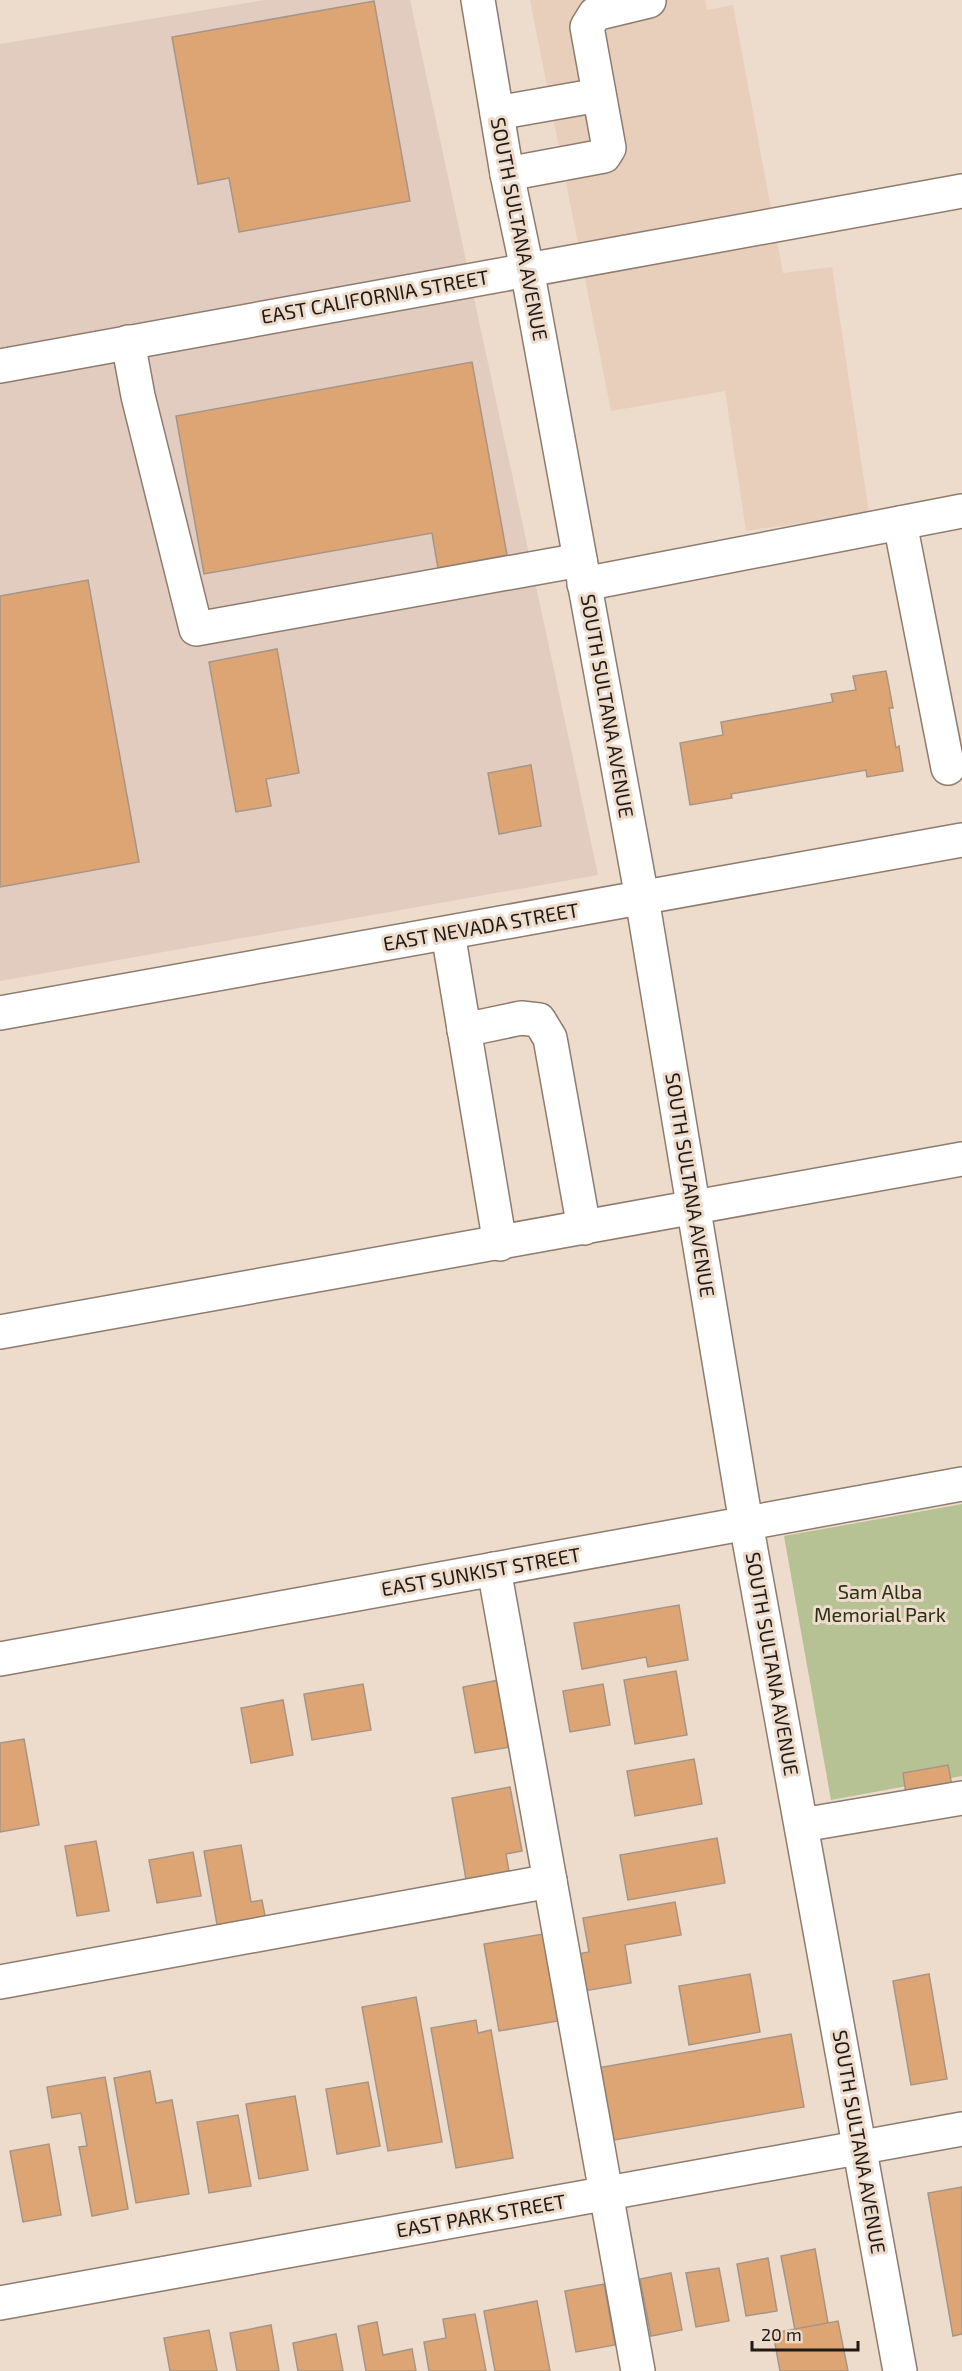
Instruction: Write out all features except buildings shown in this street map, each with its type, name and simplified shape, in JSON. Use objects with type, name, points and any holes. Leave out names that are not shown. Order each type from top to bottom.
[{"type":"street","name":"SOUTH SULTANA AVENUE","points":[[478,0],[507,174],[527,269],[642,898],[746,1523],[900,2371]]},
{"type":"street","points":[[507,174],[604,156],[609,148],[587,27],[595,14],[649,1]]},
{"type":"street","points":[[497,113],[599,95]]},
{"type":"street","name":"EAST CALIFORNIA STREET","points":[[0,366],[962,191]]},
{"type":"street","points":[[128,342],[138,396],[196,629],[582,572],[900,523],[962,511]]},
{"type":"street","points":[[900,523],[948,768]]},
{"type":"street","name":"EAST NEVADA STREET","points":[[0,1013],[962,840]]},
{"type":"street","points":[[448,933],[500,1244]]},
{"type":"street","points":[[464,1030],[521,1018],[539,1020],[550,1038],[585,1228]]},
{"type":"street","points":[[0,1332],[500,1244],[962,1159]]},
{"type":"street","name":"EAST SUNKIST STREET","points":[[0,1659],[962,1484]]},
{"type":"street","points":[[494,1569],[638,2371]]},
{"type":"street","points":[[802,1825],[962,1798]]},
{"type":"street","points":[[0,1982],[550,1881]]},
{"type":"street","name":"EAST PARK STREET","points":[[0,2303],[962,2129]]},
{"type":"shaded area","points":[[265,0],[410,0],[598,875],[0,981],[0,44]]},
{"type":"shaded area","points":[[530,0],[705,0],[707,10],[733,5],[783,273],[832,267],[869,513],[746,531],[725,391],[611,411]]},
{"type":"green space","name":"Sam Alba Memorial Park","points":[[962,1504],[962,1776],[831,1800],[784,1536]]}]
